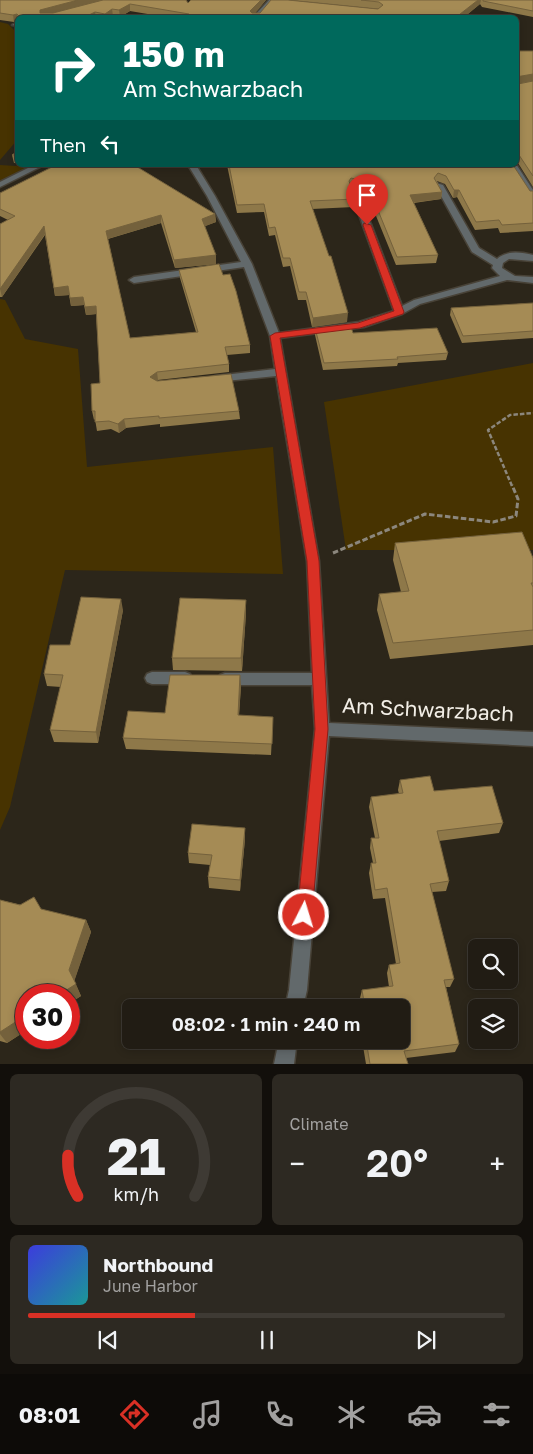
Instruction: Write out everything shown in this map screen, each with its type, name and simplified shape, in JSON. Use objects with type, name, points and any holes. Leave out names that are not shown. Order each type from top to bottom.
[{"type":"street","points":[[258,15],[271,1],[280,2]]},
{"type":"street","points":[[0,184],[36,167]]},
{"type":"street","name":"Am Schwarzbach","points":[[193,167],[247,264],[275,336],[313,561],[322,729],[296,999]]},
{"type":"street","points":[[514,167],[533,196]]},
{"type":"street","points":[[439,186],[475,250],[498,263]]},
{"type":"street","points":[[354,190],[399,312]]},
{"type":"street","points":[[498,263],[508,256],[517,255],[533,258]]},
{"type":"street","points":[[498,263],[497,268],[507,277],[516,280],[533,280]]},
{"type":"street","points":[[134,280],[247,264]]},
{"type":"street","points":[[275,336],[360,325],[399,312],[417,302],[507,277]]},
{"type":"street","points":[[206,380],[282,372]]},
{"type":"street","points":[[152,678],[318,679]]},
{"type":"street","name":"Am Schwarzbach","points":[[322,729],[533,739]]},
{"type":"street","points":[[284,1064],[286,1049]]},
{"type":"path","points":[[313,561],[425,514],[493,522],[516,516],[518,498],[488,430],[510,415],[533,413]]},
{"type":"shaded area","points":[[0,22],[8,24],[15,31],[15,142],[0,160]]},
{"type":"shaded area","points":[[0,165],[32,167],[0,181]]},
{"type":"shaded area","points":[[0,299],[5,300],[25,339],[78,349],[87,467],[273,447],[283,574],[65,570],[10,807],[0,830]]},
{"type":"shaded area","points":[[533,363],[533,550],[346,550],[324,402]]},
{"type":"building","points":[[0,0],[78,0],[40,10],[40,13],[53,13],[103,0],[186,0],[188,3],[191,0],[261,0],[250,11],[252,13],[260,13],[271,0],[378,9],[383,5],[379,2],[361,0],[478,0],[459,15],[188,15],[130,4],[119,10],[112,9],[105,14],[95,12],[89,15],[13,15],[0,13]]},
{"type":"building","points":[[533,0],[533,11],[483,1]]},
{"type":"building","points":[[519,51],[533,51],[533,74],[519,76]]},
{"type":"building","points":[[533,81],[533,176],[519,155],[519,84]]},
{"type":"building","points":[[52,167],[137,167],[215,214],[202,219],[216,255],[174,260],[161,215],[106,231],[130,338],[198,332],[179,270],[219,264],[223,275],[230,274],[250,345],[225,347],[229,364],[157,372],[150,377],[157,381],[231,374],[239,411],[124,419],[118,424],[109,421],[95,422],[95,411],[92,411],[91,384],[100,383],[96,306],[85,307],[83,297],[70,298],[68,286],[54,288],[44,226],[0,289],[0,224],[15,216],[0,209],[0,193]]},
{"type":"building","points":[[229,167],[514,167],[530,191],[533,191],[533,223],[502,225],[499,220],[476,222],[459,190],[454,190],[446,176],[438,173],[434,178],[442,192],[410,195],[438,255],[397,257],[373,198],[367,198],[359,180],[351,178],[349,181],[355,199],[310,201],[329,256],[331,256],[348,313],[313,318],[306,292],[299,292],[290,258],[283,258],[275,227],[269,228],[264,204],[237,205]]},
{"type":"building","points":[[533,303],[533,331],[463,336],[451,308]]},
{"type":"building","points":[[350,324],[353,333],[437,328],[448,353],[397,357],[398,359],[324,363],[315,328]]},
{"type":"building","points":[[522,532],[533,558],[533,583],[531,583],[533,587],[533,630],[393,643],[379,594],[409,591],[395,543]]},
{"type":"building","points":[[81,597],[121,599],[96,732],[50,730],[63,675],[44,674],[50,645],[70,645]]},
{"type":"building","points":[[180,598],[246,600],[241,658],[172,658]]},
{"type":"building","points":[[170,675],[240,675],[238,715],[273,717],[272,744],[123,738],[128,711],[165,713]]},
{"type":"building","points":[[430,776],[434,791],[492,786],[503,823],[437,831],[449,881],[430,884],[454,979],[444,980],[459,1044],[404,1051],[408,1064],[370,1064],[368,1049],[410,1049],[410,999],[364,999],[362,990],[393,986],[389,965],[400,963],[387,888],[375,890],[371,863],[376,863],[371,838],[379,838],[371,797],[403,793],[400,780]]},
{"type":"building","points":[[192,824],[245,828],[240,880],[208,877],[212,855],[188,853]]},
{"type":"building","points":[[34,897],[41,909],[86,920],[69,970],[76,984],[15,984],[15,1022],[0,1032],[0,900],[20,905]]},
{"type":"route","points":[[304,915],[322,729],[313,561],[275,336],[360,325],[399,312],[367,225]]}]
